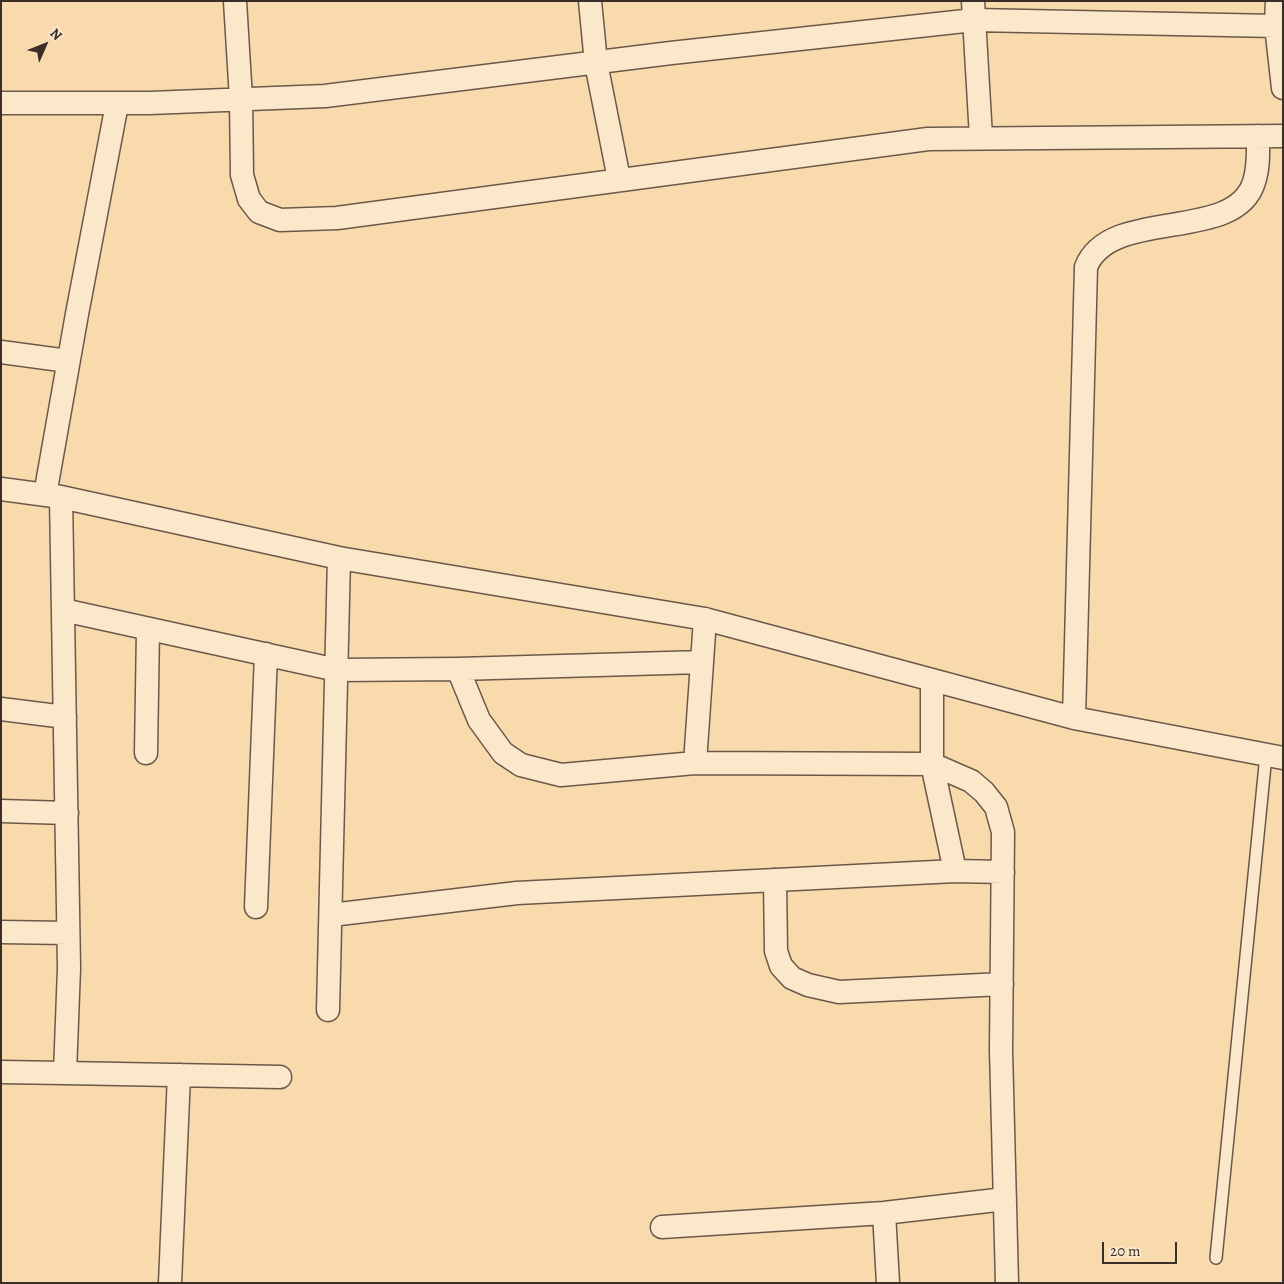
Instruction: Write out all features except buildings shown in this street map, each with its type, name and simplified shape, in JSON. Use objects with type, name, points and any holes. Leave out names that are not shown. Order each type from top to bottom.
[{"type":"street","points":[[235,1],[241,99],[242,175],[249,199],[259,212],[280,220],[338,218],[928,139],[981,137],[1283,136]]},
{"type":"street","points":[[590,1],[596,63],[620,179]]},
{"type":"street","points":[[1277,1],[1276,26],[1283,88]]},
{"type":"street","points":[[974,11],[981,137]]},
{"type":"street","points":[[1,103],[117,104],[325,96],[596,63],[974,11],[1276,26]]},
{"type":"street","points":[[64,1073],[68,932],[65,717],[62,610],[53,496],[68,362],[117,104]]},
{"type":"street","points":[[1074,718],[1086,267],[1090,257],[1100,247],[1112,241],[1141,231],[1208,216],[1234,208],[1245,197],[1254,183],[1258,165],[1258,136]]},
{"type":"street","points":[[1,352],[68,362]]},
{"type":"street","points":[[1,489],[53,496],[339,558],[706,619],[1074,718],[1274,756]]},
{"type":"street","points":[[328,1010],[339,558]]},
{"type":"street","points":[[62,610],[336,670],[458,669],[702,662]]},
{"type":"street","points":[[695,763],[706,619]]},
{"type":"street","points":[[146,753],[148,629]]},
{"type":"street","points":[[256,908],[266,654]]},
{"type":"street","points":[[458,669],[479,720],[503,753],[521,765],[561,775],[695,763],[932,764],[971,781],[996,807],[1003,832],[1000,1050],[1007,1283]]},
{"type":"street","points":[[932,680],[932,764],[955,871]]},
{"type":"street","points":[[1,709],[65,717]]},
{"type":"street","points":[[1,811],[66,813]]},
{"type":"street","points":[[331,915],[517,893],[955,871],[1003,872]]},
{"type":"street","points":[[775,880],[776,951],[781,966],[792,978],[808,985],[839,992],[1002,984]]},
{"type":"street","points":[[1,932],[68,932]]},
{"type":"street","points":[[1,1072],[280,1077]]},
{"type":"street","points":[[170,1283],[179,1075]]},
{"type":"street","points":[[662,1227],[884,1213],[1005,1199]]},
{"type":"street","points":[[884,1213],[888,1283]]},
{"type":"lane","points":[[1216,1258],[1274,756]]}]
